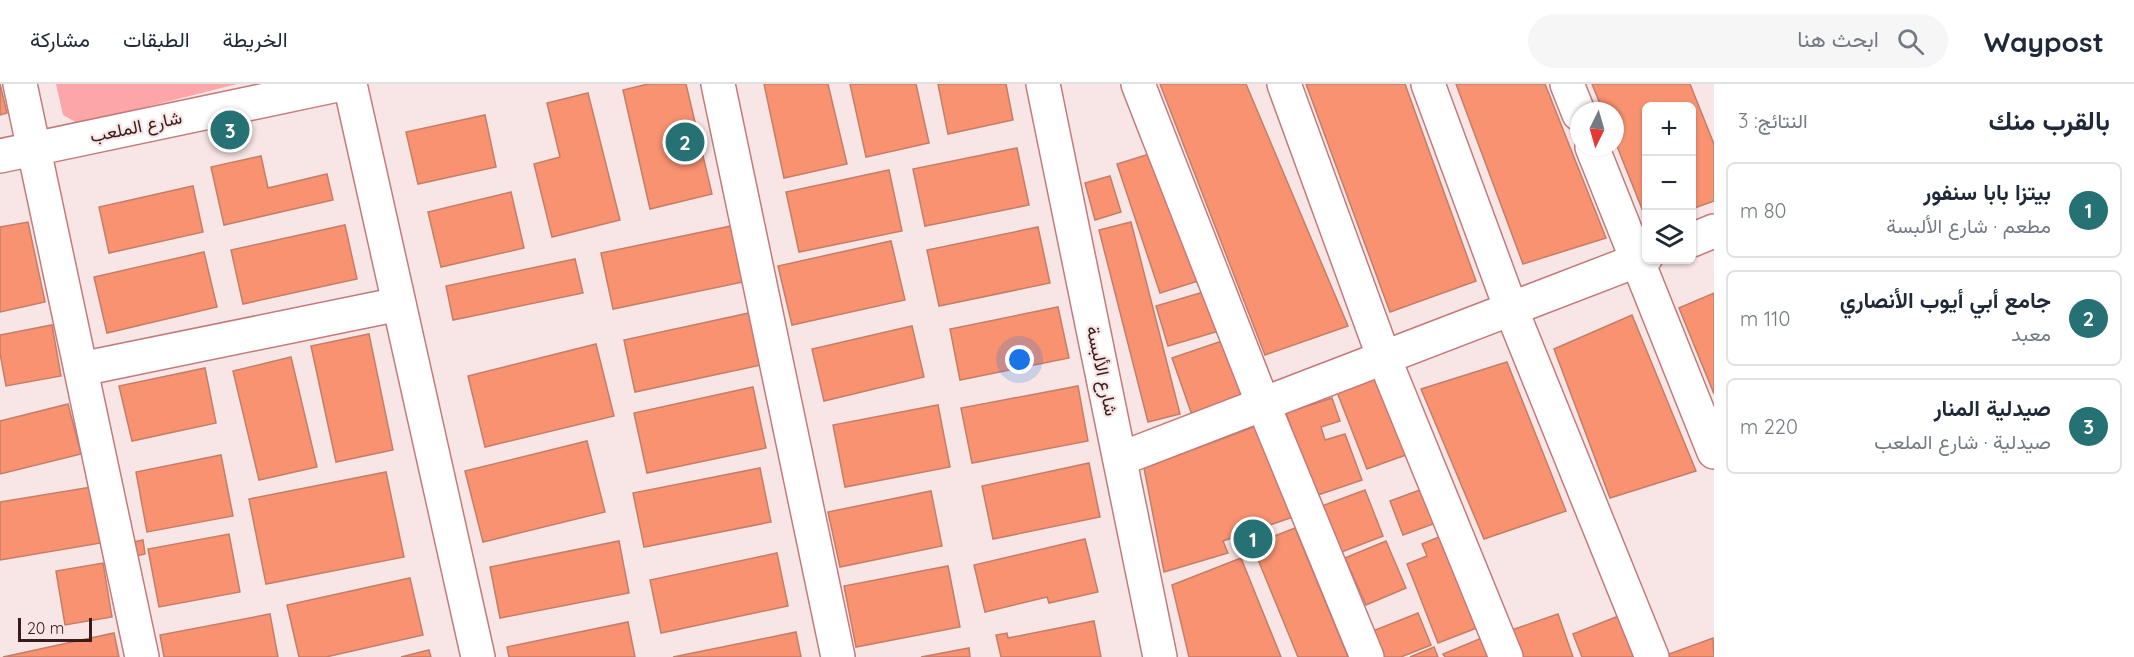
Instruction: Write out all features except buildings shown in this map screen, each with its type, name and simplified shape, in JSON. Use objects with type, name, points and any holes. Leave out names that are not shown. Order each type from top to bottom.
[{"type":"street","points":[[20,84],[142,657]]},
{"type":"street","name":"شارع الملعب","points":[[0,156],[342,84]]},
{"type":"street","points":[[350,84],[478,657]]},
{"type":"street","points":[[718,84],[838,657]]},
{"type":"street","name":"شارع الألبسة","points":[[1043,84],[1160,657]]},
{"type":"street","points":[[1138,84],[1263,404],[1367,657]]},
{"type":"street","points":[[1284,84],[1384,358],[1506,657]]},
{"type":"street","points":[[1428,84],[1511,309],[1652,657]]},
{"type":"street","points":[[1567,84],[1574,102]]},
{"type":"street","points":[[1120,459],[1642,259],[1596,156]]},
{"type":"street","points":[[1696,238],[1714,231]]},
{"type":"street","points":[[1644,264],[1714,452]]},
{"type":"street","points":[[81,369],[399,304]]},
{"type":"shaded area","points":[[56,84],[237,84],[79,124],[63,115]]},
{"type":"place","name":"صيدلية المنار","points":[[230,130]]},
{"type":"place","name":"جامع أبي أيوب الأنصاري","points":[[685,142]]},
{"type":"place","name":"بيتزا بابا سنفور","points":[[1253,539]]}]
